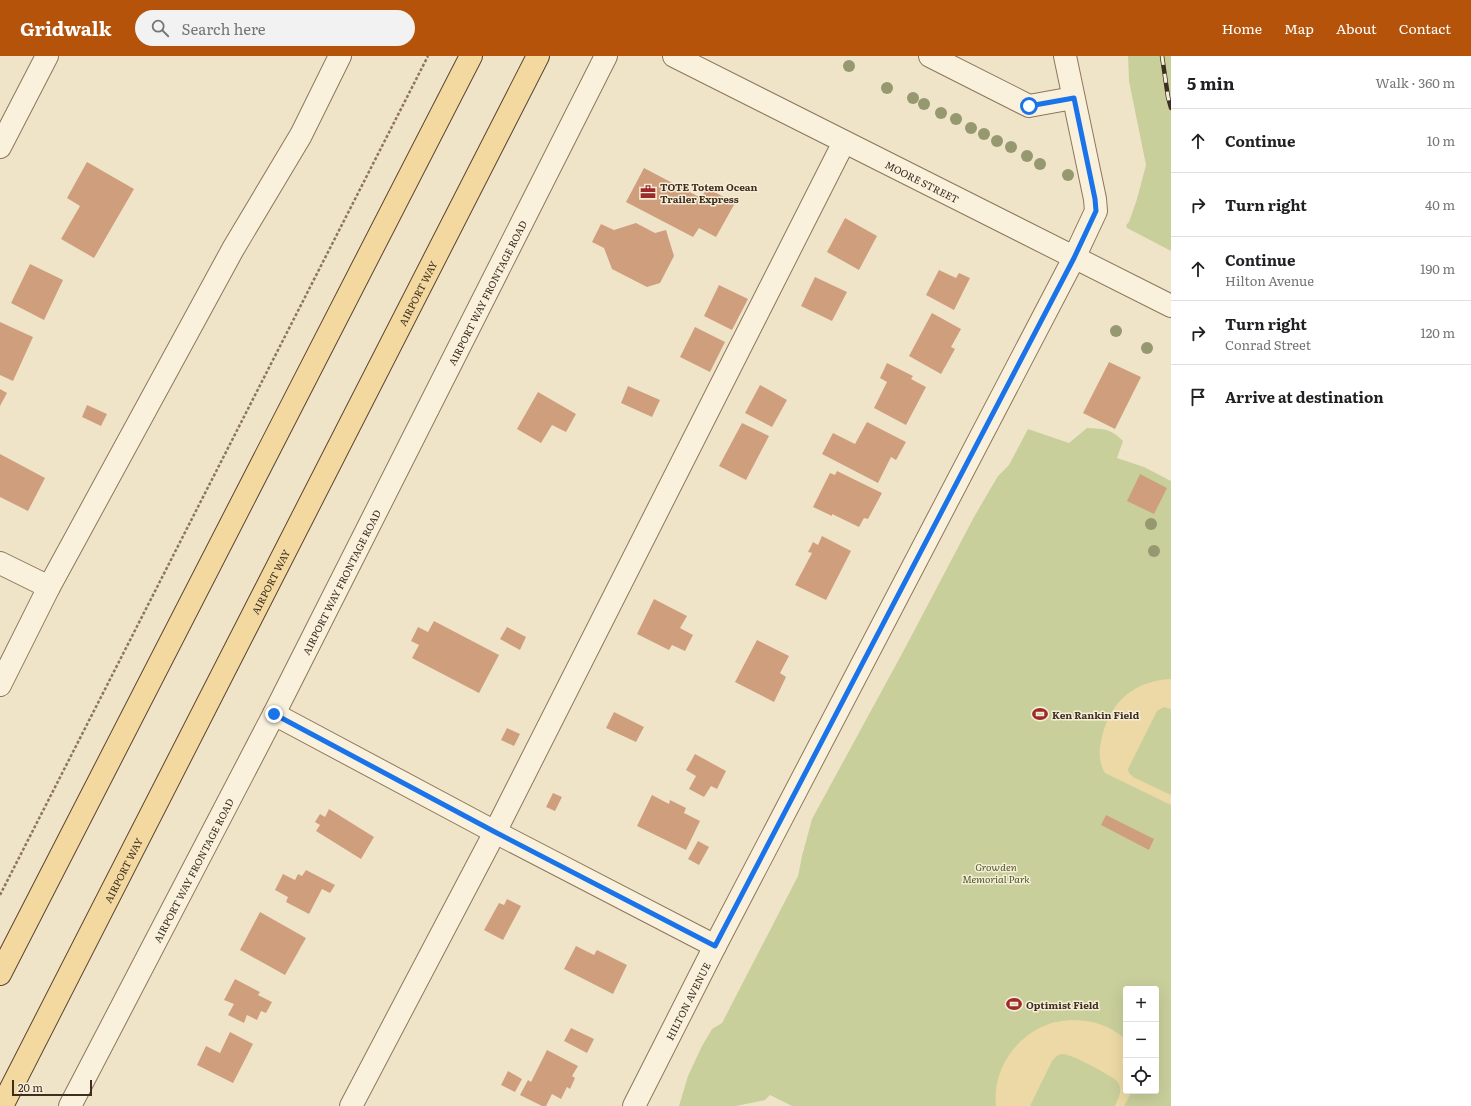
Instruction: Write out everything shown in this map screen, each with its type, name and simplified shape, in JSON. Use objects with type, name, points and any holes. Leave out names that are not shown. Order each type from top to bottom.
[{"type":"main road","points":[[0,974],[471,56]]},
{"type":"main road","name":"AIRPORT WAY","points":[[2,1106],[538,56]]},
{"type":"street","points":[[0,147],[47,56]]},
{"type":"street","points":[[0,685],[48,587],[233,249],[300,135],[340,56]]},
{"type":"street","name":"AIRPORT WAY FRONTAGE ROAD","points":[[70,1106],[274,714],[606,56]]},
{"type":"street","name":"MOORE STREET","points":[[674,56],[1171,306]]},
{"type":"street","points":[[930,56],[1029,106],[1074,98]]},
{"type":"street","name":"HILTON AVENUE","points":[[634,1106],[715,946],[1074,258],[1096,211],[1095,199],[1065,56]]},
{"type":"street","points":[[351,1106],[495,832],[844,142]]},
{"type":"street","points":[[0,563],[48,587]]},
{"type":"street","points":[[274,714],[495,832],[715,946]]},
{"type":"path","points":[[0,895],[428,56]]},
{"type":"green space","points":[[1128,56],[1171,56],[1171,251],[1127,228],[1126,225],[1129,222],[1137,199],[1146,165],[1129,81]]},
{"type":"green space","name":"Growden Memorial Park","points":[[1087,428],[1110,431],[1123,441],[1117,458],[1144,467],[1171,481],[1171,1106],[792,1106],[770,1095],[765,1100],[736,1106],[679,1106],[688,1076],[702,1046],[712,1029],[722,1023],[798,876],[812,819],[974,517],[998,476],[1009,465],[1028,429],[1069,443]]},
{"type":"sand","points":[[1171,679],[1171,709],[1164,707],[1157,711],[1128,769],[1129,773],[1133,777],[1171,795],[1171,805],[1105,773],[1101,764],[1100,751],[1106,724],[1118,703],[1126,695],[1146,684]]},
{"type":"sand","points":[[1071,1020],[1093,1022],[1107,1027],[1123,1038],[1123,1094],[1130,1094],[1124,1106],[1115,1106],[1120,1090],[1120,1086],[1116,1080],[1080,1060],[1060,1054],[1057,1055],[1052,1061],[1030,1106],[996,1106],[997,1081],[1007,1058],[1023,1039],[1044,1026]]},
{"type":"building","points":[[87,162],[134,189],[94,258],[61,239],[80,206],[67,198]]},
{"type":"building","points":[[644,168],[701,198],[707,188],[735,203],[716,237],[699,228],[693,237],[626,202]]},
{"type":"building","points":[[845,218],[877,236],[859,270],[827,252]]},
{"type":"building","points":[[636,223],[655,233],[666,230],[674,256],[660,283],[647,287],[612,269],[604,248],[592,242],[601,224],[614,230]]},
{"type":"building","points":[[30,264],[63,280],[44,320],[11,303]]},
{"type":"building","points":[[939,270],[956,278],[959,273],[970,278],[954,310],[926,295]]},
{"type":"building","points":[[815,277],[847,292],[832,321],[801,306]]},
{"type":"building","points":[[719,285],[748,299],[732,330],[704,316]]},
{"type":"building","points":[[932,313],[961,329],[951,347],[955,349],[941,374],[909,356]]},
{"type":"building","points":[[0,322],[33,337],[13,381],[0,375]]},
{"type":"building","points":[[695,327],[725,342],[710,372],[680,357]]},
{"type":"building","points":[[1109,362],[1141,377],[1115,429],[1083,413]]},
{"type":"building","points":[[887,363],[913,376],[911,379],[926,387],[906,425],[874,408],[887,382],[880,378]]},
{"type":"building","points":[[760,385],[787,400],[772,427],[745,413]]},
{"type":"building","points":[[628,386],[660,400],[652,417],[621,403]]},
{"type":"building","points":[[0,389],[7,393],[0,406]]},
{"type":"building","points":[[538,392],[576,414],[566,432],[552,425],[541,443],[517,429]]},
{"type":"building","points":[[87,405],[107,414],[101,426],[82,417]]},
{"type":"building","points":[[867,422],[906,442],[896,460],[891,457],[878,483],[822,454],[833,433],[855,444]]},
{"type":"building","points":[[742,423],[769,436],[746,480],[719,466]]},
{"type":"building","points":[[0,454],[45,478],[28,511],[0,497]]},
{"type":"building","points":[[837,471],[882,493],[868,519],[864,518],[859,527],[813,507],[830,473],[835,475]]},
{"type":"building","points":[[1140,474],[1167,488],[1154,514],[1127,501]]},
{"type":"building","points":[[822,536],[851,551],[826,600],[795,585],[812,553],[808,552],[813,542],[818,545]]},
{"type":"building","points":[[654,599],[687,616],[680,628],[693,635],[685,651],[672,645],[669,650],[637,634]]},
{"type":"building","points":[[434,621],[499,655],[479,693],[412,658],[419,645],[411,641],[418,627],[428,632]]},
{"type":"building","points":[[507,627],[526,637],[520,650],[500,639]]},
{"type":"building","points":[[757,640],[789,656],[780,673],[786,677],[774,702],[735,682]]},
{"type":"building","points":[[614,712],[644,727],[636,742],[606,728]]},
{"type":"building","points":[[507,728],[520,734],[514,746],[501,740]]},
{"type":"building","points":[[695,754],[726,771],[717,789],[711,786],[704,797],[689,789],[696,776],[686,770]]},
{"type":"building","points":[[553,793],[562,797],[555,811],[546,807]]},
{"type":"building","points":[[652,795],[669,804],[670,800],[686,808],[684,813],[700,821],[686,850],[637,826]]},
{"type":"building","points":[[329,809],[374,837],[361,859],[316,831],[320,825],[315,822],[320,814],[325,817]]},
{"type":"building","points":[[1106,815],[1154,839],[1149,850],[1101,825]]},
{"type":"building","points":[[698,841],[709,847],[699,865],[688,859]]},
{"type":"building","points":[[306,870],[335,885],[330,893],[322,889],[309,914],[286,902],[288,897],[275,890],[283,874],[295,880],[298,874],[302,876]]},
{"type":"building","points":[[507,899],[521,906],[503,940],[484,930],[499,903],[504,905]]},
{"type":"building","points":[[260,912],[306,938],[285,975],[240,950]]},
{"type":"building","points":[[576,946],[594,955],[597,950],[627,965],[613,994],[564,969]]},
{"type":"building","points":[[235,979],[260,992],[258,995],[272,1002],[266,1013],[261,1011],[257,1020],[247,1015],[244,1023],[228,1015],[234,1004],[224,1000]]},
{"type":"building","points":[[571,1028],[594,1039],[587,1053],[564,1041]]},
{"type":"building","points":[[230,1032],[253,1044],[233,1083],[197,1065],[206,1046],[220,1053]]},
{"type":"building","points":[[547,1050],[578,1066],[572,1076],[575,1078],[570,1089],[567,1087],[561,1099],[552,1094],[546,1106],[542,1106],[520,1095],[528,1080],[531,1082]]},
{"type":"building","points":[[508,1071],[522,1079],[515,1092],[501,1085]]},
{"type":"railway","points":[[1162,56],[1171,108]]},
{"type":"place","name":"TOTE Totem Ocean Trailer Express","points":[[648,192]]},
{"type":"place","name":"Ken Rankin Field","points":[[1040,714]]},
{"type":"place","name":"Optimist Field","points":[[1014,1004]]},
{"type":"route","points":[[274,714],[495,832],[715,946],[1074,258],[1096,211],[1095,199],[1074,98],[1029,106]]}]
